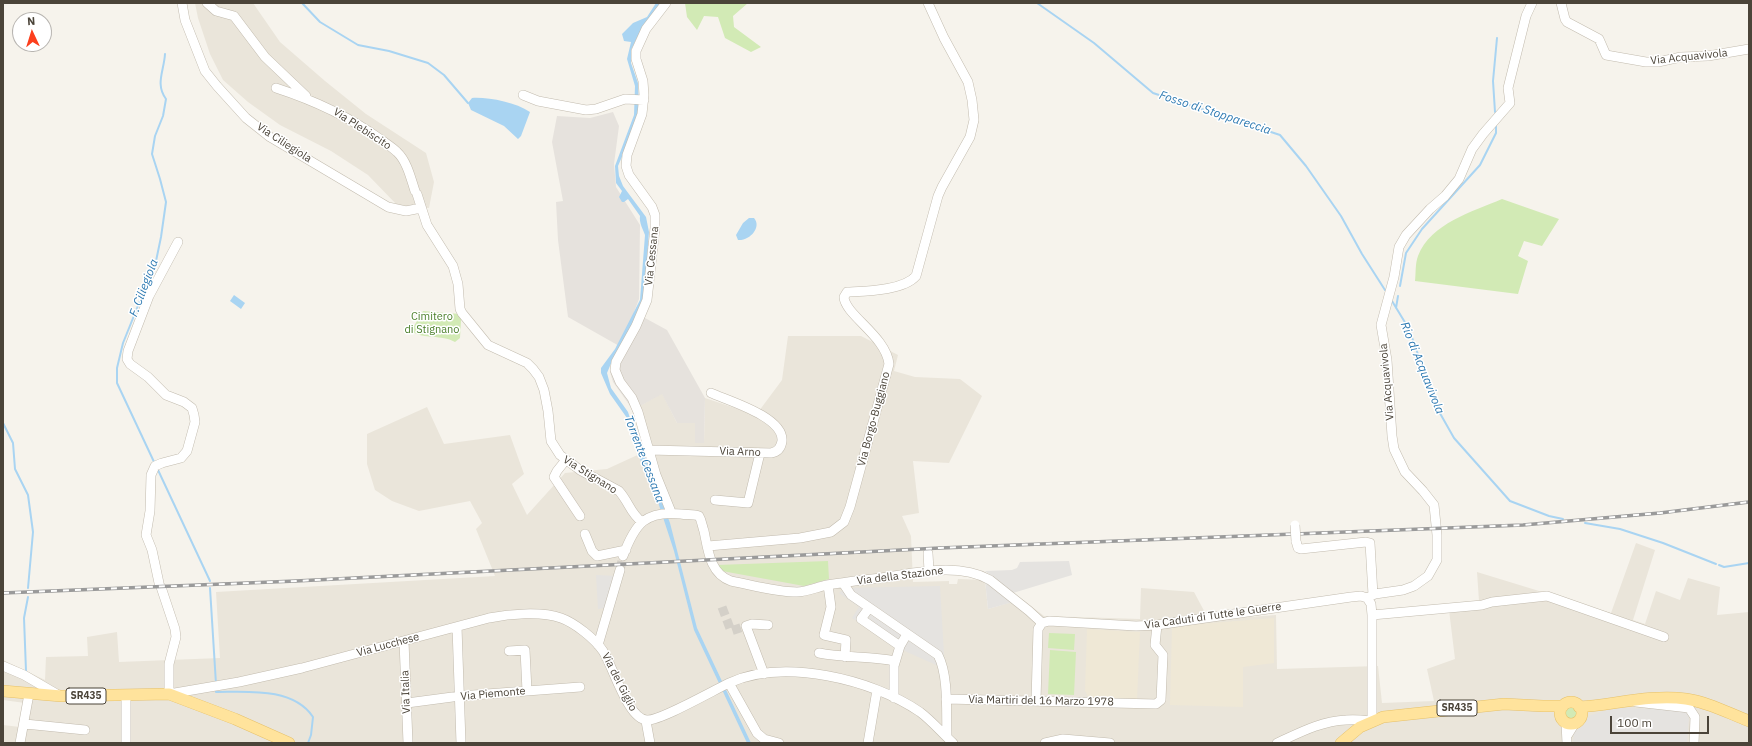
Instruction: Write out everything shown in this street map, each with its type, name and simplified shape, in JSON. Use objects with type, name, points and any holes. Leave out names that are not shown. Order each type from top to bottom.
[{"type":"main road","name":"SR435","points":[[3,691],[61,696],[126,696],[169,694],[235,719],[289,743]]},
{"type":"main road","points":[[1571,715],[1589,712],[1609,705],[1632,701],[1672,698],[1702,702],[1749,721]]},
{"type":"main road","name":"SR435","points":[[1342,743],[1360,727],[1372,720],[1405,714],[1504,704],[1543,706],[1571,715]]},
{"type":"street","name":"Via Ciliegiola","points":[[182,3],[185,20],[205,70],[217,86],[246,118],[270,137],[388,207],[406,211],[421,208]]},
{"type":"street","points":[[207,3],[216,11],[234,16],[265,57],[308,98]]},
{"type":"street","name":"Via Cessana","points":[[666,3],[646,29],[636,50],[636,59],[644,86],[644,100],[640,120],[626,163],[629,175],[654,212],[655,228],[647,300],[636,326],[616,362],[615,370],[620,382],[634,403],[656,475],[671,512]]},
{"type":"street","name":"Via Borgo-Buggiano","points":[[708,546],[800,538],[835,531],[844,522],[850,507],[889,364],[883,348],[873,334],[849,308],[844,297],[846,292],[897,286],[911,281],[916,276],[942,187],[973,130],[974,112],[968,82],[944,38],[928,3]]},
{"type":"street","name":"Via Acquavivola","points":[[1370,596],[1403,590],[1414,586],[1428,576],[1437,560],[1437,535],[1434,506],[1423,491],[1405,472],[1394,449],[1392,436],[1388,367],[1381,325],[1394,277],[1399,247],[1406,235],[1430,209],[1445,196],[1459,179],[1472,149],[1482,134],[1510,104],[1508,88],[1526,16],[1532,3]]},
{"type":"street","name":"Via Acquavivola","points":[[1561,3],[1564,19],[1599,39],[1606,55],[1646,62],[1658,62],[1680,57],[1708,56],[1749,49]]},
{"type":"street","points":[[276,88],[308,98]]},
{"type":"street","points":[[523,95],[538,101],[586,110],[596,110],[621,100],[644,100]]},
{"type":"street","name":"Via Plebiscito","points":[[308,98],[351,120],[398,152],[405,164],[421,208]]},
{"type":"street","name":"Via Stignano","points":[[421,208],[428,225],[453,266],[457,277],[460,309],[462,313],[488,345],[526,363],[533,368],[541,381],[548,411],[551,441],[555,450],[565,461],[619,491],[630,511],[642,522]]},
{"type":"street","points":[[169,694],[169,664],[176,637],[175,629],[160,585],[152,550],[146,535],[150,515],[151,475],[155,466],[181,458],[187,451],[195,422],[192,408],[184,402],[166,395],[148,377],[130,364],[127,359],[128,351],[149,296],[178,242]]},
{"type":"street","name":"Via Arno","points":[[649,450],[760,453],[777,452],[781,446],[781,434],[773,422],[763,415],[711,394]]},
{"type":"street","points":[[715,500],[748,503],[760,453]]},
{"type":"street","points":[[565,461],[557,470],[554,477],[580,516]]},
{"type":"street","points":[[585,534],[592,551],[598,556],[624,553],[629,540],[642,522],[652,515],[671,512]]},
{"type":"street","name":"Via della Stazione","points":[[671,512],[699,516],[702,520],[716,572],[724,579],[767,588],[796,592],[836,584],[929,571],[958,571],[983,576],[1006,592],[1042,623]]},
{"type":"street","points":[[1277,743],[1323,724],[1345,720],[1372,720],[1370,543],[1366,542],[1301,549],[1298,548],[1296,541],[1295,525]]},
{"type":"street","points":[[928,553],[929,571]]},
{"type":"street","name":"Via del Giglio","points":[[620,570],[598,645],[611,664],[633,711],[639,718],[646,721]]},
{"type":"street","points":[[846,657],[846,640],[824,635],[836,584],[938,655],[943,668],[948,741]]},
{"type":"street","name":"Via Caduti di Tutte le Guerre","points":[[1042,623],[1049,622],[1136,626],[1157,625],[1351,597],[1370,596]]},
{"type":"street","points":[[1372,614],[1482,605],[1492,602],[1547,596],[1664,637]]},
{"type":"street","points":[[869,608],[861,619],[900,646]]},
{"type":"street","name":"Via Lucchese","points":[[169,694],[274,675],[506,615],[550,615],[570,622],[598,645]]},
{"type":"street","points":[[1036,701],[1038,629],[1042,623]]},
{"type":"street","points":[[764,674],[746,626],[752,624],[768,625]]},
{"type":"street","name":"Via Martiri del 16 Marzo 1978","points":[[946,699],[1156,704],[1161,700],[1163,656],[1155,645],[1157,625]]},
{"type":"street","points":[[457,627],[461,743]]},
{"type":"street","points":[[894,698],[895,661],[900,646],[907,634]]},
{"type":"street","name":"Via Italia","points":[[404,641],[408,743]]},
{"type":"street","points":[[510,651],[526,650],[527,691]]},
{"type":"street","points":[[819,653],[895,661]]},
{"type":"street","points":[[3,666],[61,696]]},
{"type":"street","points":[[650,743],[646,721],[662,716],[741,678],[764,674],[795,672],[844,680],[877,690],[894,698],[929,719],[948,741]]},
{"type":"street","points":[[729,683],[758,733],[764,739],[779,743]]},
{"type":"street","name":"Via Piemonte","points":[[407,703],[460,696],[580,687]]},
{"type":"street","points":[[868,743],[877,690]]},
{"type":"street","points":[[20,743],[25,724],[29,694]]},
{"type":"street","points":[[126,696],[126,743]]},
{"type":"street","points":[[1632,701],[1651,705],[1689,708],[1695,717],[1694,743]]},
{"type":"street","points":[[1567,740],[1571,715]]},
{"type":"street","points":[[25,724],[85,730]]},
{"type":"street","points":[[1045,743],[1063,739],[1110,743]]},
{"type":"shaded area","points":[[195,3],[253,3],[280,42],[366,114],[426,153],[434,182],[429,208],[397,205],[368,175],[331,151],[280,125],[248,102],[223,80],[210,54],[198,18]]},
{"type":"shaded area","points":[[613,112],[619,126],[614,164],[616,187],[640,225],[639,299],[634,312],[667,330],[705,398],[704,443],[695,443],[695,423],[677,423],[662,394],[633,410],[613,382],[610,372],[621,347],[568,317],[558,240],[556,202],[563,201],[552,142],[557,116],[590,118]]},
{"type":"shaded area","points":[[788,336],[861,336],[898,355],[894,371],[915,377],[960,379],[982,396],[949,463],[913,461],[919,513],[902,516],[911,536],[913,582],[949,581],[949,584],[957,584],[958,579],[985,580],[988,609],[1022,599],[1044,616],[1140,619],[1141,588],[1194,592],[1209,620],[1276,615],[1277,669],[1378,666],[1382,703],[1434,701],[1427,669],[1455,659],[1449,610],[1479,601],[1477,572],[1611,613],[1636,543],[1655,550],[1633,620],[1645,624],[1656,591],[1680,600],[1688,578],[1720,587],[1717,615],[1749,612],[1749,743],[3,743],[3,725],[20,727],[25,703],[3,700],[3,660],[45,680],[46,657],[88,656],[87,637],[117,632],[119,662],[220,658],[216,592],[495,576],[476,529],[482,523],[470,501],[419,511],[392,501],[375,490],[367,464],[367,434],[427,407],[444,444],[510,435],[524,474],[512,484],[527,515],[565,473],[607,469],[644,452],[633,410],[662,393],[677,423],[695,423],[695,443],[704,442],[705,398],[756,415],[782,380]]},
{"type":"shaded area","points":[[1069,561],[1072,575],[1013,593],[985,571],[1012,570],[1017,568],[1020,562]]},
{"type":"shaded area","points":[[596,575],[615,576],[606,608],[598,609]]},
{"type":"shaded area","points":[[985,580],[1013,602],[988,609]]},
{"type":"shaded area","points":[[940,586],[945,672],[943,668],[907,652],[852,618],[859,607],[839,593],[845,588]]},
{"type":"shaded area","points":[[1274,618],[1274,663],[1243,667],[1243,707],[1170,705],[1172,626]]},
{"type":"shaded area","points":[[1087,629],[1140,632],[1137,699],[1089,698],[1085,691]]},
{"type":"shaded area","points":[[1610,709],[1685,710],[1689,716],[1687,743],[1573,743],[1574,732],[1584,725],[1589,716]]},
{"type":"green space","points":[[685,3],[748,3],[733,16],[734,27],[761,47],[751,52],[725,38],[718,17],[704,16],[697,30],[687,17]]},
{"type":"green space","points":[[1502,199],[1559,219],[1542,246],[1524,241],[1518,256],[1528,261],[1518,294],[1415,281],[1418,256],[1432,235],[1454,220]]},
{"type":"green space","name":"Cimitero di Stignano","points":[[423,311],[460,314],[460,338],[455,342],[444,338],[416,334],[411,331]]},
{"type":"green space","points":[[828,561],[829,579],[804,586],[722,571],[717,565]]},
{"type":"green space","points":[[1049,633],[1075,634],[1074,650],[1048,648]]},
{"type":"green space","points":[[1050,650],[1076,652],[1074,695],[1048,694]]},
{"type":"green space","points":[[1571,707],[1575,709],[1577,713],[1575,717],[1571,719],[1567,717],[1565,713],[1567,709]]},
{"type":"water","name":"Torrente Cessana","points":[[656,3],[662,3],[640,32],[631,50],[631,63],[638,83],[639,106],[633,131],[618,166],[619,176],[623,186],[646,217],[649,232],[645,288],[642,302],[631,329],[612,361],[607,373],[611,388],[628,412],[633,427],[636,429],[670,523],[697,628],[751,743],[747,743],[694,630],[674,551],[657,499],[640,459],[627,418],[610,394],[601,373],[601,368],[615,349],[640,300],[645,235],[640,216],[628,199],[622,202],[619,197],[622,191],[616,183],[615,166],[634,115],[635,86],[627,59],[631,42],[624,41],[622,34],[633,23],[647,17]]},
{"type":"water","points":[[472,98],[486,98],[501,101],[517,105],[530,112],[521,136],[518,139],[504,126],[471,110],[468,103]]},
{"type":"water","points":[[749,218],[754,218],[757,225],[754,233],[747,238],[738,240],[736,235],[743,223]]},
{"type":"water","points":[[234,295],[245,303],[241,309],[230,301]]},
{"type":"waterway","points":[[302,3],[320,22],[358,45],[389,51],[428,63],[444,75],[468,103]]},
{"type":"waterway","name":"Fosso di Stoppareccia","points":[[1037,3],[1094,43],[1153,93],[1280,135],[1306,166],[1341,216],[1362,254],[1385,290]]},
{"type":"waterway","points":[[1495,112],[1493,81],[1497,38]]},
{"type":"waterway","name":"F. Ciliegiola","points":[[155,464],[117,383],[117,368],[123,343],[156,261],[161,237],[166,202],[152,154],[155,136],[163,116],[166,99],[161,88],[161,77],[165,54]]},
{"type":"waterway","points":[[1400,286],[1406,253],[1422,229],[1480,165],[1496,133],[1496,126]]},
{"type":"waterway","name":"Rio di Acquavivola","points":[[1396,308],[1398,296]]},
{"type":"waterway","name":"Rio di Acquavivola","points":[[1392,301],[1409,329],[1437,408],[1454,438],[1510,501],[1549,516],[1563,519]]},
{"type":"waterway","points":[[3,423],[13,443],[15,469],[28,495],[33,532],[28,588]]},
{"type":"waterway","points":[[158,470],[210,581]]},
{"type":"waterway","name":"Rio di Acquavivola","points":[[1585,523],[1620,529],[1663,543],[1716,564]]},
{"type":"waterway","points":[[1719,565],[1724,567],[1749,563]]},
{"type":"waterway","points":[[210,588],[216,684]]},
{"type":"waterway","points":[[26,671],[24,618],[28,597]]},
{"type":"waterway","points":[[216,688],[216,692],[269,693],[294,700],[304,707],[313,717],[311,735],[308,743]]},
{"type":"tunnel","points":[[620,570],[623,556]]},
{"type":"tunnel","points":[[722,607],[731,631],[746,626]]},
{"type":"railway","points":[[3,593],[296,581],[940,548],[1523,525],[1660,513],[1749,502]]}]
